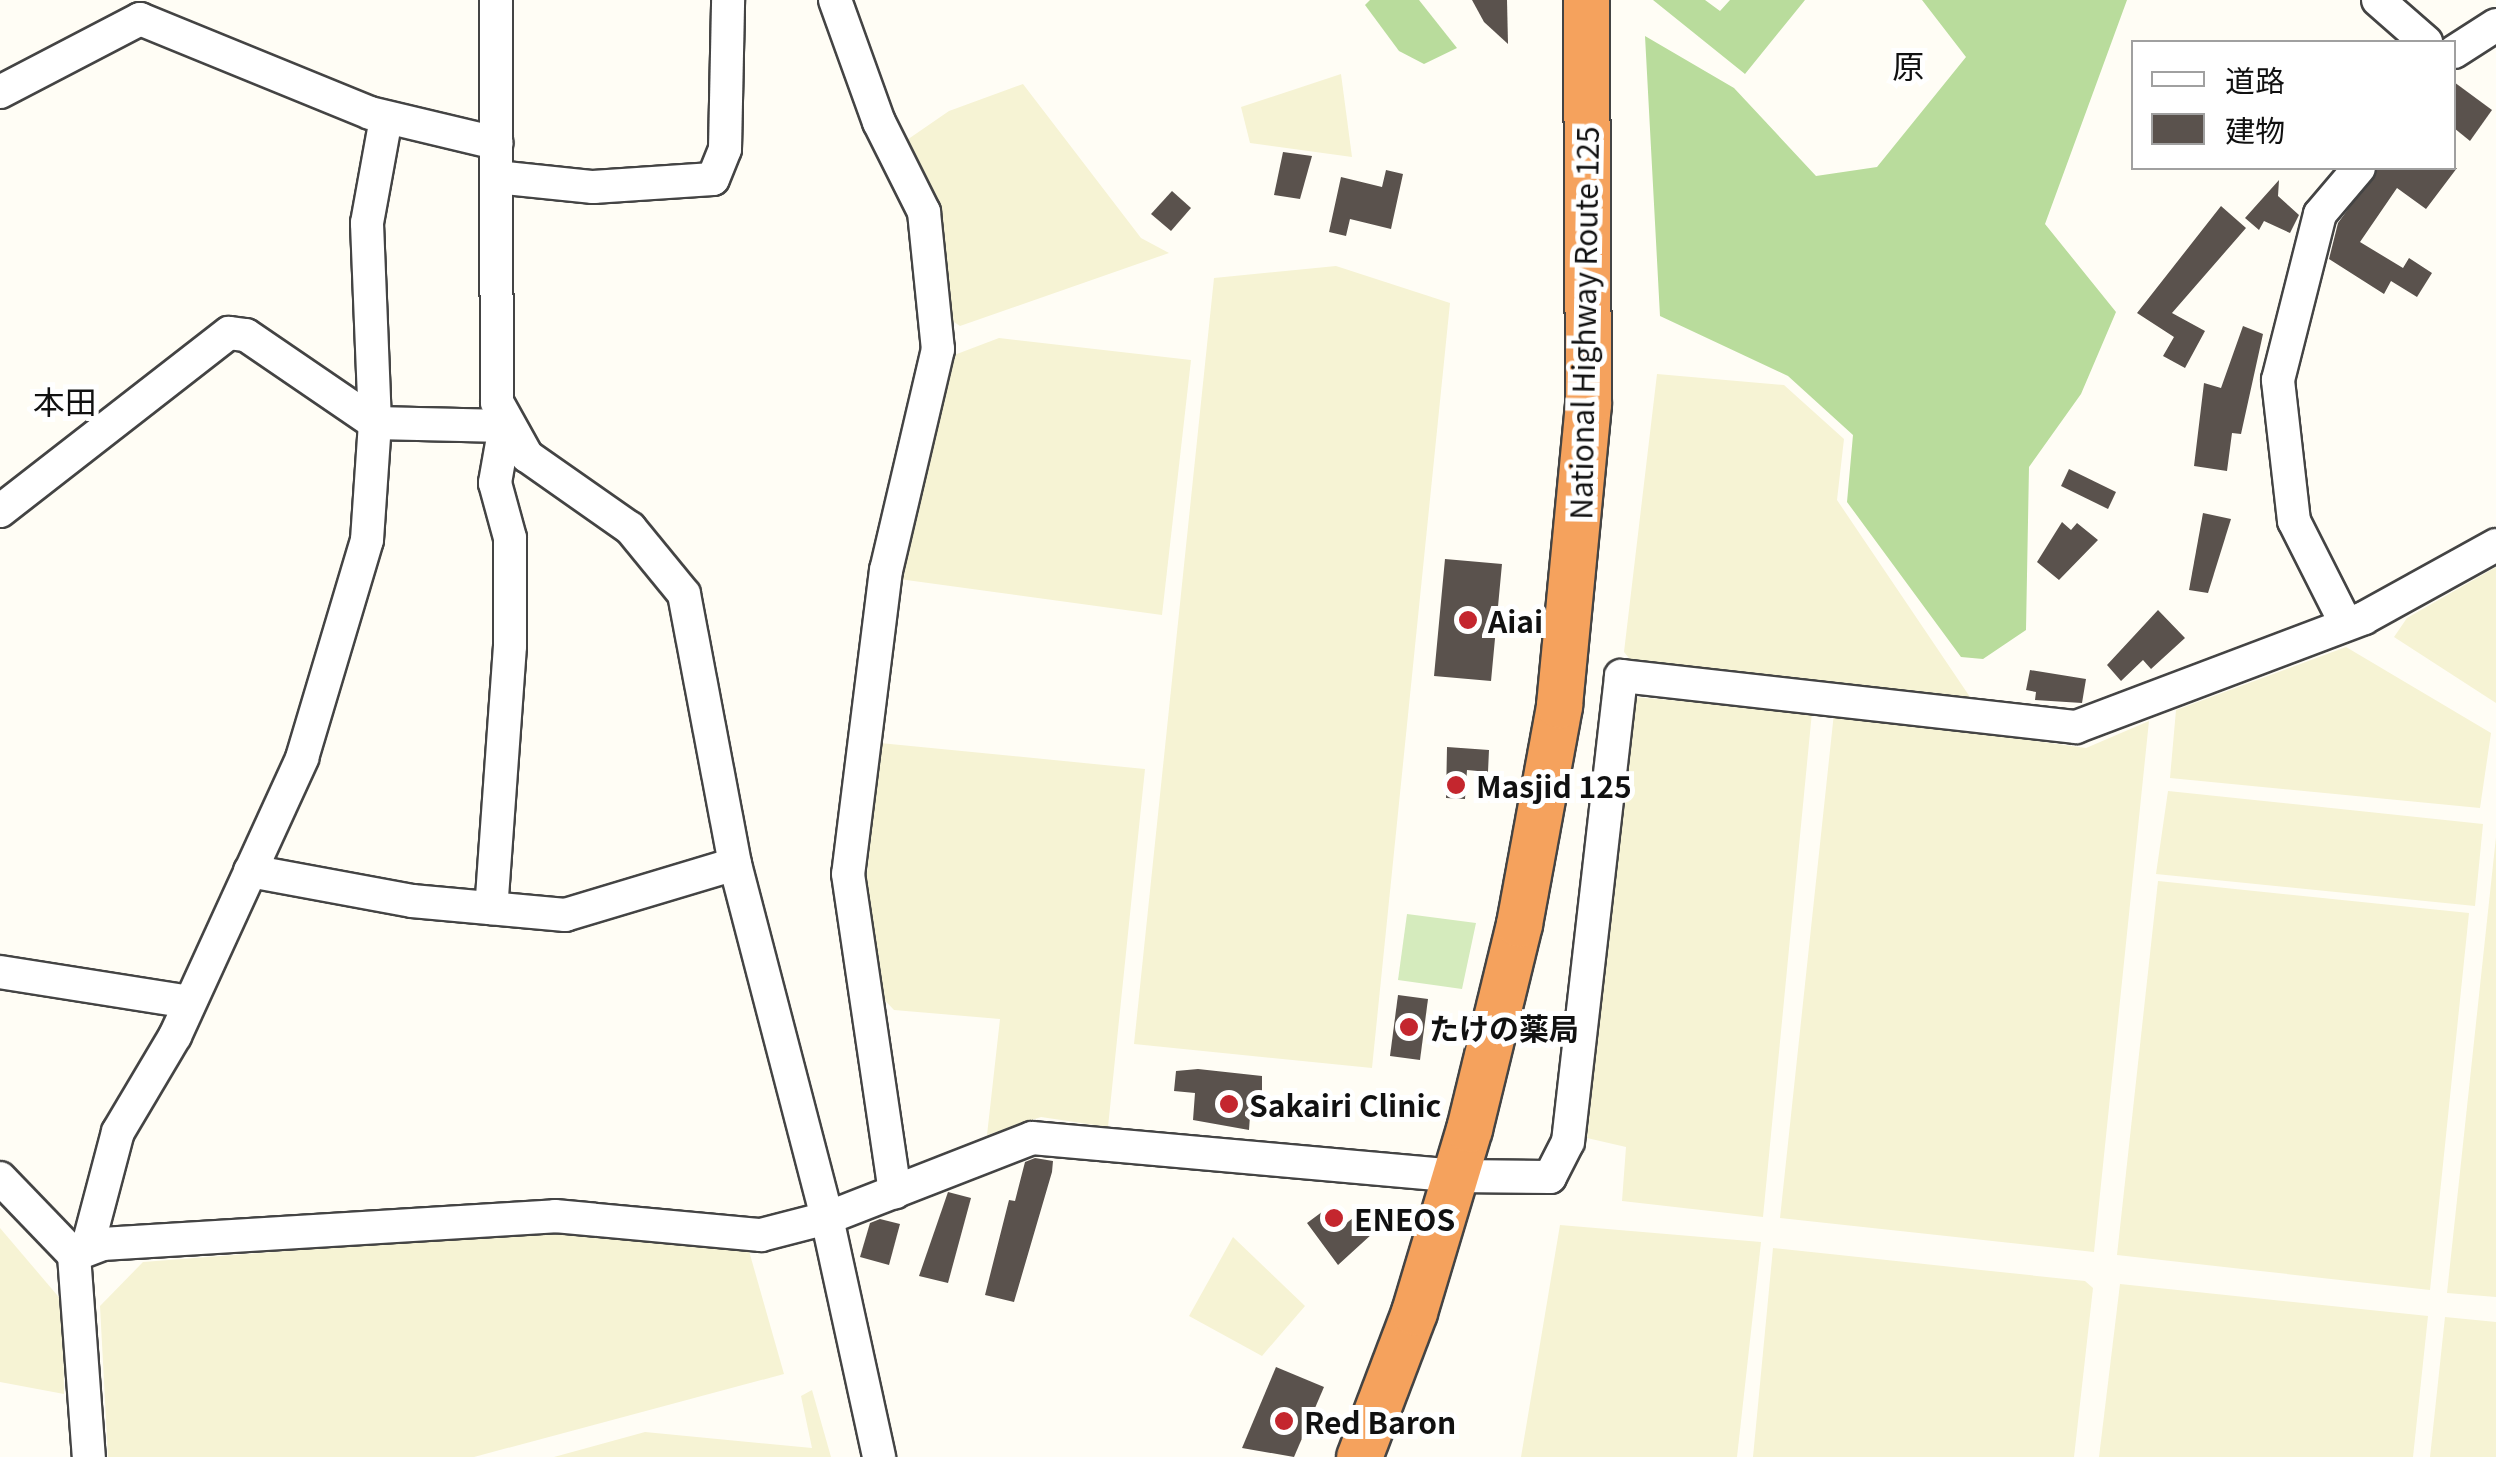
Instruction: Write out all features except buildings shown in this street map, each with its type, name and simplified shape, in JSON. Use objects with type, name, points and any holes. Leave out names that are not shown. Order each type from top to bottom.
[{"type":"highway","name":"National Highway Route 125","points":[[1359,1457],[1456,1176],[1529,874],[1578,545],[1588,404],[1586,0]]},
{"type":"street","points":[[491,908],[510,646],[510,538],[495,483],[505,426],[494,356],[496,0]]},
{"type":"street","points":[[496,177],[593,187],[714,179],[725,149],[728,0]]},
{"type":"street","points":[[835,0],[880,122],[924,212],[938,348],[886,570],[848,874],[895,1193]]},
{"type":"street","points":[[2378,0],[2424,40]]},
{"type":"street","points":[[0,92],[140,19],[386,118],[496,143]]},
{"type":"street","points":[[2456,51],[2496,25]]},
{"type":"street","points":[[89,1457],[80,1252],[118,1132],[190,1002],[302,758],[374,510],[375,422],[367,223],[386,118]]},
{"type":"street","points":[[2345,622],[2294,520],[2278,380],[2320,214],[2357,170]]},
{"type":"street","points":[[0,511],[229,332],[246,335],[375,422],[505,426]]},
{"type":"street","points":[[505,426],[527,456],[643,540],[680,585],[735,864],[827,1218],[879,1457]]},
{"type":"street","points":[[0,1178],[80,1252],[556,1216],[746,1236],[827,1218],[1032,1138],[1456,1176],[1550,1177],[1568,1142],[1622,676],[2076,727],[2345,622],[2496,545]]},
{"type":"street","points":[[250,871],[491,908],[581,913],[735,864]]},
{"type":"street","points":[[0,972],[190,1002]]},
{"type":"shaded area","points":[[1341,74],[1352,157],[1250,143],[1241,107]]},
{"type":"shaded area","points":[[1023,84],[1141,238],[1169,253],[960,326],[945,316],[904,142],[949,111]]},
{"type":"shaded area","points":[[1336,266],[1450,303],[1372,1068],[1134,1044],[1214,278]]},
{"type":"shaded area","points":[[999,338],[1191,360],[1162,615],[899,579],[949,357]]},
{"type":"shaded area","points":[[1657,374],[1784,385],[1844,439],[1837,500],[1972,700],[1633,663],[1624,652]]},
{"type":"shaded area","points":[[2496,567],[2496,703],[2394,637],[2407,618]]},
{"type":"shaded area","points":[[2346,647],[2491,733],[2480,808],[2170,778],[2176,710]]},
{"type":"shaded area","points":[[1634,697],[1812,712],[1763,1217],[1622,1201],[1626,1147],[1587,1138]]},
{"type":"shaded area","points":[[1834,713],[2086,748],[2149,721],[2094,1252],[1780,1218]]},
{"type":"shaded area","points":[[880,743],[1145,769],[1108,1127],[1041,1117],[987,1135],[1000,1019],[894,1010],[879,994],[866,884]]},
{"type":"shaded area","points":[[2168,791],[2483,824],[2475,906],[2156,874]]},
{"type":"shaded area","points":[[2496,837],[2496,1297],[2447,1293]]},
{"type":"shaded area","points":[[2158,881],[2469,913],[2430,1290],[2117,1255]]},
{"type":"shaded area","points":[[1560,1225],[1761,1242],[1737,1457],[1521,1457]]},
{"type":"shaded area","points":[[0,1228],[63,1302],[64,1394],[0,1382]]},
{"type":"shaded area","points":[[571,1229],[749,1251],[784,1374],[474,1457],[108,1457],[100,1306],[143,1262]]},
{"type":"shaded area","points":[[1233,1237],[1305,1306],[1262,1356],[1189,1316]]},
{"type":"shaded area","points":[[1773,1248],[2085,1281],[2093,1288],[2074,1457],[1753,1457]]},
{"type":"shaded area","points":[[2120,1284],[2428,1316],[2413,1457],[2099,1457]]},
{"type":"shaded area","points":[[2445,1317],[2496,1322],[2496,1457],[2430,1457]]},
{"type":"shaded area","points":[[812,1390],[831,1457],[554,1457],[645,1432],[812,1448],[801,1396]]},
{"type":"green space","points":[[1370,0],[1419,0],[1457,48],[1424,64],[1399,51],[1365,5]]},
{"type":"green space","points":[[1653,0],[1705,0],[1720,11],[1730,0],[1805,0],[1745,74]]},
{"type":"green space","points":[[1922,0],[2127,0],[2045,224],[2116,312],[2081,394],[2029,467],[2026,630],[1983,659],[1961,657],[1847,502],[1853,435],[1788,376],[1660,316],[1645,36],[1734,88],[1816,176],[1877,167],[1966,57]]},
{"type":"green space","points":[[1407,914],[1476,923],[1462,989],[1398,980]]},
{"type":"place","name":"Aiai","points":[[1468,620]]},
{"type":"place","name":"Masjid 125","points":[[1456,785]]},
{"type":"place","name":"たけの薬局","points":[[1409,1027]]},
{"type":"place","name":"Sakairi Clinic","points":[[1229,1104]]},
{"type":"place","name":"ENEOS","points":[[1334,1218]]},
{"type":"place","name":"Red Baron","points":[[1284,1421]]},
{"type":"district","name":"原","points":[[1908,64]]},
{"type":"district","name":"本田","points":[[65,400]]}]
